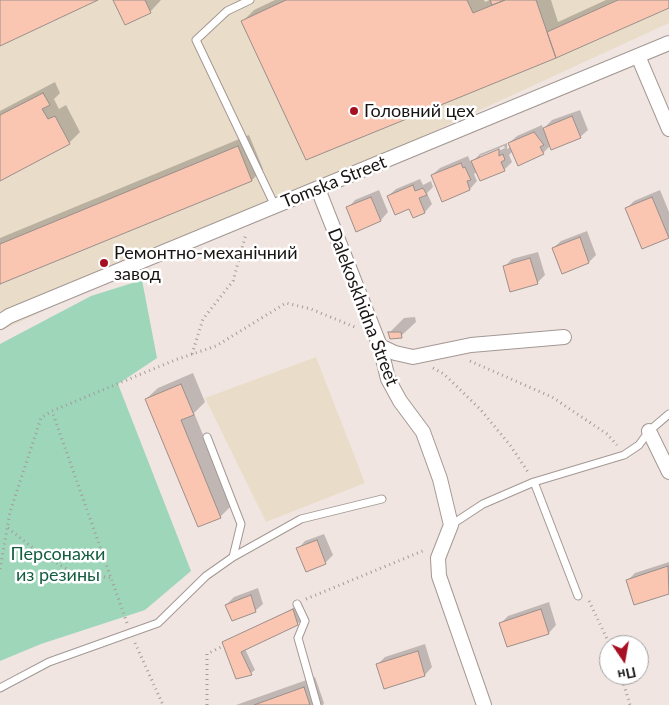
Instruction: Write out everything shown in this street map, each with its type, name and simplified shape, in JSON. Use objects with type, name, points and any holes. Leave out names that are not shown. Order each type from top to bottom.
[{"type":"street","name":"Tomska Street","points":[[0,322],[9,316],[669,43]]},
{"type":"street","points":[[638,56],[669,129]]},
{"type":"street","name":"Dalekoskhidna Street","points":[[318,189],[378,341],[388,379],[400,401],[423,432],[440,479],[451,525]]},
{"type":"street","points":[[378,341],[395,353],[413,357],[471,345],[564,337]]},
{"type":"street","points":[[650,431],[669,472]]},
{"type":"street","points":[[451,525],[438,558],[438,576],[484,705]]},
{"type":"lane","points":[[250,0],[227,12],[196,40],[275,206]]},
{"type":"lane","points":[[451,525],[482,504],[534,482],[624,454],[639,446],[650,431],[669,414]]},
{"type":"lane","points":[[208,437],[241,524],[233,557]]},
{"type":"lane","points":[[534,482],[576,592]]},
{"type":"lane","points":[[0,688],[49,662],[158,623],[206,576],[233,557],[301,519],[382,500]]},
{"type":"lane","points":[[296,604],[305,621],[298,638],[317,705]]},
{"type":"path","points":[[192,354],[203,319],[232,281],[247,230]]},
{"type":"path","points":[[0,569],[10,512],[41,418],[52,410],[216,346],[286,303],[311,310],[378,341]]},
{"type":"path","points":[[446,350],[552,397],[606,434],[624,454]]},
{"type":"path","points":[[413,357],[444,374],[481,410],[510,444],[534,482]]},
{"type":"path","points":[[52,410],[130,633],[163,705]]},
{"type":"path","points":[[8,527],[38,552],[70,571],[111,578]]},
{"type":"path","points":[[296,604],[442,545]]},
{"type":"path","points":[[576,592],[589,602],[605,635]]},
{"type":"path","points":[[207,705],[207,654],[223,646]]},
{"type":"path","points":[[624,685],[630,705]]},
{"type":"shaded area","name":"Ремонтно-механічний завод","points":[[0,0],[669,0],[669,23],[0,331]]},
{"type":"shaded area","points":[[316,357],[365,483],[266,522],[205,398]]},
{"type":"green space","name":"Персонажи из резины","points":[[142,280],[157,358],[118,384],[191,571],[145,610],[41,644],[0,661],[0,344],[91,296]]},
{"type":"building","points":[[0,0],[98,0],[0,46]]},
{"type":"building","points":[[113,0],[145,0],[151,13],[125,25]]},
{"type":"building","name":"Головний цех","points":[[286,0],[467,0],[473,13],[505,0],[536,0],[556,58],[306,160],[241,21]]},
{"type":"building","points":[[490,0],[505,0],[492,5]]},
{"type":"building","points":[[618,0],[669,0],[669,8],[556,58],[547,32]]},
{"type":"building","points":[[43,93],[50,105],[42,109],[48,119],[55,116],[70,144],[0,181],[0,115]]},
{"type":"building","points":[[572,116],[581,138],[551,150],[543,128]]},
{"type":"building","points":[[534,132],[544,145],[540,147],[544,154],[518,166],[508,143]]},
{"type":"building","points":[[238,146],[252,181],[0,284],[0,244]]},
{"type":"building","points":[[499,149],[499,156],[503,154],[505,160],[501,162],[505,171],[480,181],[471,161]]},
{"type":"building","points":[[461,163],[471,180],[467,181],[470,190],[442,202],[431,175]]},
{"type":"building","points":[[413,185],[415,191],[423,188],[427,195],[419,198],[425,213],[413,218],[409,209],[395,215],[387,196]]},
{"type":"building","points":[[371,197],[381,221],[356,232],[346,207]]},
{"type":"building","points":[[652,197],[669,238],[642,249],[625,208]]},
{"type":"building","points":[[580,237],[589,263],[562,274],[552,248]]},
{"type":"building","points":[[530,258],[538,284],[510,292],[503,266]]},
{"type":"building","points":[[388,332],[401,332],[402,338],[390,339]]},
{"type":"building","points":[[181,384],[194,415],[181,420],[221,518],[198,527],[145,399]]},
{"type":"building","points":[[317,540],[326,564],[306,572],[296,548]]},
{"type":"building","points":[[668,566],[669,594],[634,605],[626,580]]},
{"type":"building","points":[[251,595],[256,612],[232,621],[225,605]]},
{"type":"building","points":[[293,609],[298,625],[241,652],[252,675],[236,679],[222,642]]},
{"type":"building","points":[[541,609],[549,634],[507,647],[499,623]]},
{"type":"building","points":[[418,651],[425,676],[384,689],[376,664]]},
{"type":"building","points":[[304,687],[310,705],[254,705]]},
{"type":"place","name":"Головний цех","points":[[354,111]]},
{"type":"place","name":"Ремонтно-механічний завод","points":[[104,263]]}]
